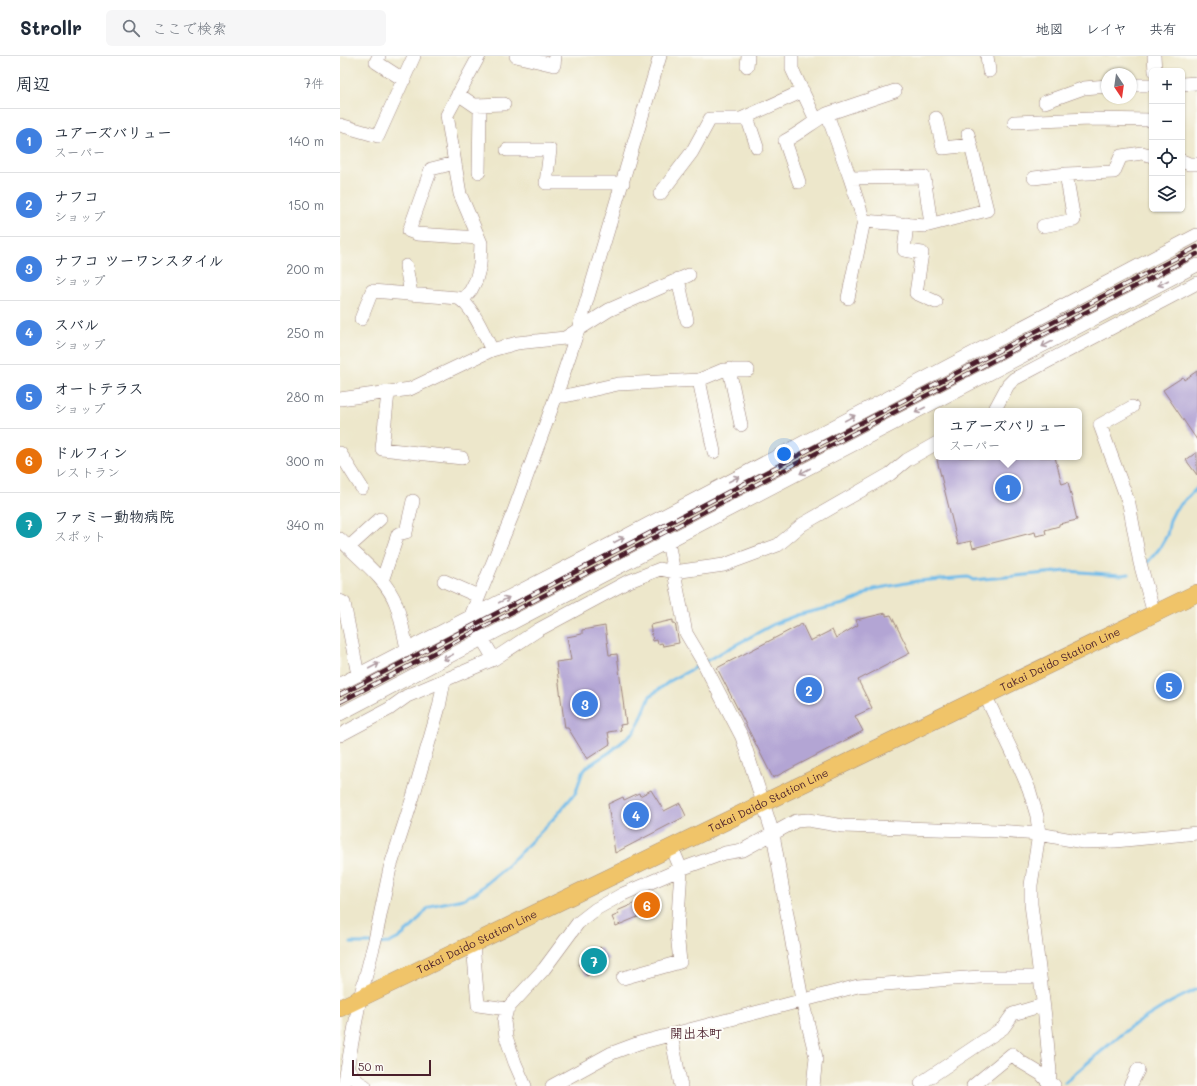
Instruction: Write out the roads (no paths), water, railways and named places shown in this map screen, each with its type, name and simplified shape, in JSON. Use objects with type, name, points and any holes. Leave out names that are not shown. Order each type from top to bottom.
[{"type":"main road","name":"Takai Daido Station Line","points":[[340,1008],[1197,593]]},
{"type":"street","points":[[379,56],[376,62],[404,80]]},
{"type":"street","points":[[340,125],[378,136],[414,56]]},
{"type":"street","points":[[463,300],[471,290],[478,272],[481,252],[480,243],[460,194],[447,115],[479,56]]},
{"type":"street","points":[[516,56],[554,65],[555,56]]},
{"type":"street","points":[[470,618],[514,511],[556,396],[623,183],[660,56]]},
{"type":"street","points":[[792,56],[792,69],[803,91],[822,117],[850,178],[864,221],[848,298]]},
{"type":"street","points":[[987,56],[989,71]]},
{"type":"street","points":[[1154,56],[1155,68]]},
{"type":"street","points":[[1185,84],[1197,84]]},
{"type":"street","points":[[1137,85],[1149,85]]},
{"type":"street","points":[[1045,102],[1084,88],[1101,87]]},
{"type":"street","points":[[660,194],[692,152],[710,119],[741,119],[803,91]]},
{"type":"street","points":[[799,182],[785,141],[822,117],[895,91]]},
{"type":"street","points":[[458,94],[480,109],[479,172]]},
{"type":"street","points":[[475,105],[504,104]]},
{"type":"street","points":[[747,117],[757,147]]},
{"type":"street","points":[[864,221],[925,226],[987,210],[970,140],[943,148],[936,118]]},
{"type":"street","points":[[1014,122],[1090,119],[1149,120]]},
{"type":"street","points":[[507,150],[550,150],[546,183],[623,183]]},
{"type":"street","points":[[1034,178],[1066,174],[1114,172],[1121,156],[1142,153],[1149,155]]},
{"type":"street","points":[[1185,162],[1197,164]]},
{"type":"street","points":[[454,163],[431,169],[410,231],[417,234],[478,238]]},
{"type":"street","points":[[1043,226],[1074,220],[1066,174]]},
{"type":"street","points":[[850,178],[924,177],[931,224]]},
{"type":"street","points":[[907,224],[904,250],[922,253],[916,293],[936,302]]},
{"type":"street","points":[[340,684],[470,618],[1197,236]]},
{"type":"street","points":[[340,714],[1197,265]]},
{"type":"street","points":[[406,266],[411,294]]},
{"type":"street","points":[[340,399],[410,389],[492,350],[517,343],[564,338],[609,310],[683,277],[687,320]]},
{"type":"street","points":[[996,408],[1008,385],[1014,378],[1197,283]]},
{"type":"street","points":[[361,319],[372,291],[458,298],[463,300],[468,307],[492,350]]},
{"type":"street","points":[[556,396],[565,396],[618,384],[699,380],[729,369],[748,370]]},
{"type":"street","points":[[729,369],[741,425]]},
{"type":"street","points":[[699,380],[714,452]]},
{"type":"street","points":[[388,393],[382,449],[462,458]]},
{"type":"street","points":[[1132,407],[1100,425],[1129,504],[1140,564],[1154,614]]},
{"type":"street","points":[[340,735],[390,709],[407,696],[494,659],[538,630],[627,582],[660,569],[674,572],[724,565],[778,545],[803,524],[890,474],[907,460],[934,446]]},
{"type":"street","points":[[340,453],[362,488]]},
{"type":"street","points":[[382,581],[398,534],[406,532],[412,501]]},
{"type":"street","points":[[380,519],[342,541],[382,581],[391,593],[396,604],[407,649]]},
{"type":"street","points":[[656,520],[668,542],[686,633],[742,737],[773,834],[802,1000],[816,1057],[813,1086]]},
{"type":"street","points":[[444,582],[478,596]]},
{"type":"street","points":[[340,601],[344,602],[358,675]]},
{"type":"street","points":[[470,618],[494,659]]},
{"type":"street","points":[[344,1086],[360,998],[374,943],[390,868],[413,797],[439,708],[444,681]]},
{"type":"street","points":[[985,695],[1020,766],[1037,816],[1039,834],[1030,885],[1052,1085]]},
{"type":"street","points":[[525,1086],[506,1037],[504,1021],[507,1009],[544,969],[578,923],[596,909],[623,894],[725,853],[743,850],[796,821],[808,820],[843,826],[996,831],[1039,834],[1083,842],[1115,841],[1197,833]]},
{"type":"street","points":[[623,978],[680,962],[677,933],[682,869],[672,848]]},
{"type":"street","points":[[584,890],[596,909]]},
{"type":"street","points":[[473,943],[478,1004],[507,1009]]},
{"type":"street","points":[[552,1086],[612,1053],[639,1043],[858,986],[980,978],[1040,977]]},
{"type":"street","points":[[921,1083],[1003,1028],[1013,1014],[1043,1005]]},
{"type":"street","points":[[671,1035],[681,1086]]},
{"type":"street","points":[[973,1086],[1012,1054],[1021,1062],[1041,1074],[1052,1085]]},
{"type":"street","points":[[347,1068],[358,1082],[365,1086]]},
{"type":"street","points":[[1130,1086],[1138,1070]]},
{"type":"waterway","points":[[1147,563],[1159,549],[1167,535],[1170,520],[1175,510],[1197,488]]},
{"type":"waterway","points":[[706,661],[774,624],[797,615],[844,604],[859,598],[874,589],[917,581],[968,577],[973,580],[1067,571],[1121,575],[1129,574]]},
{"type":"waterway","points":[[377,944],[389,943],[399,938],[414,925],[427,909],[434,905],[463,899],[475,893],[507,866],[556,816],[576,792],[582,773],[588,766],[610,752],[634,732],[650,696],[670,681],[700,665]]},
{"type":"waterway","points":[[351,943],[371,943]]},
{"type":"waterway","points":[[1065,1082],[1130,1027],[1171,1002],[1197,989]]},
{"type":"railway","points":[[340,695],[1197,247]]},
{"type":"railway","points":[[340,702],[1197,254]]},
{"type":"place","name":"ユアーズバリュー","points":[[1008,488]]},
{"type":"place","name":"オートテラス","points":[[1169,686]]},
{"type":"place","name":"ナフコ","points":[[809,690]]},
{"type":"place","name":"ナフコ ツーワンスタイル","points":[[585,704]]},
{"type":"place","name":"スバル","points":[[636,815]]},
{"type":"place","name":"ドルフィン","points":[[647,905]]},
{"type":"place","name":"ファミー動物病院","points":[[594,961]]},
{"type":"district","name":"開出本町","points":[[696,1033]]}]
